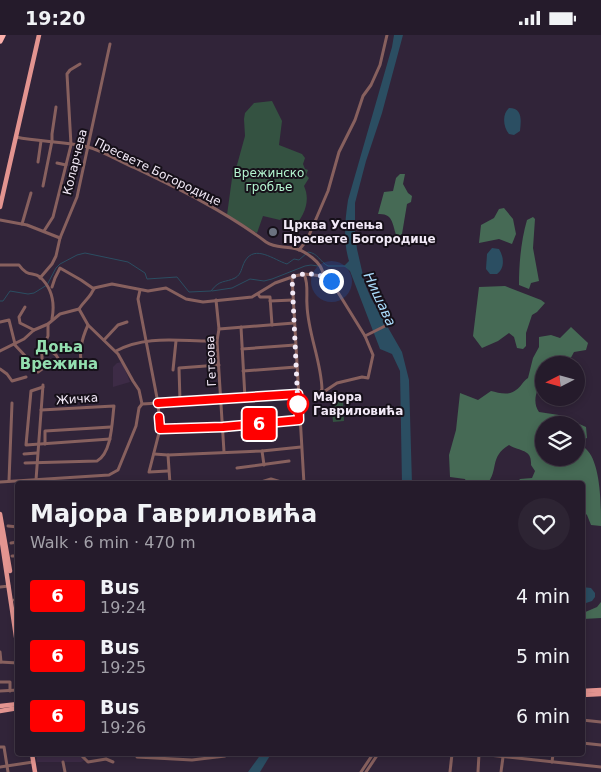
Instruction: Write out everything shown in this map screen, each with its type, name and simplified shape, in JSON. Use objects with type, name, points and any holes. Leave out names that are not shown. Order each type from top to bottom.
[{"type":"highway","points":[[0,41],[3,35]]},
{"type":"main road","points":[[0,207],[39,35]]},
{"type":"main road","points":[[0,514],[15,594]]},
{"type":"main road","points":[[0,529],[15,629]]},
{"type":"main road","points":[[585,691],[601,690]]},
{"type":"main road","points":[[585,695],[601,694]]},
{"type":"main road","points":[[0,706],[15,704]]},
{"type":"main road","points":[[0,711],[15,708]]},
{"type":"main road","points":[[32,756],[35,772]]},
{"type":"street","points":[[299,250],[306,240],[328,191],[339,152],[355,120],[364,96],[373,82],[384,53],[388,35]]},
{"type":"street","name":"Коларчева","points":[[40,278],[56,256],[60,237],[76,197],[110,44]]},
{"type":"street","points":[[44,231],[53,217],[71,145],[67,74],[80,64]]},
{"type":"street","points":[[43,186],[52,141],[56,107]]},
{"type":"street","name":"Пресвете Богородице","points":[[16,137],[88,147],[188,194],[246,228],[272,246],[299,250],[315,259],[321,265],[323,276]]},
{"type":"street","points":[[38,162],[41,141]]},
{"type":"street","points":[[56,163],[66,165]]},
{"type":"street","points":[[22,224],[31,193]]},
{"type":"street","points":[[0,220],[22,224],[60,237]]},
{"type":"street","points":[[0,265],[19,265],[26,273],[40,278],[52,294]]},
{"type":"street","points":[[52,319],[52,287],[54,278],[60,269],[82,279],[94,289]]},
{"type":"street","points":[[0,351],[24,339],[34,330],[48,324],[60,314],[79,309],[94,289],[112,284],[140,290],[166,288],[186,299],[194,301],[244,299],[258,294],[275,283],[304,274],[328,278],[365,335],[373,355],[368,379],[362,377],[337,383],[324,393],[321,391],[320,372],[308,322],[308,285],[304,274]]},
{"type":"street","points":[[292,277],[303,481]]},
{"type":"street","points":[[47,287],[52,287]]},
{"type":"street","points":[[140,290],[138,299],[158,403],[160,429],[149,472],[168,471]]},
{"type":"street","points":[[258,294],[260,297],[270,297],[272,325]]},
{"type":"street","name":"Гетеова","points":[[216,300],[224,453]]},
{"type":"street","points":[[270,301],[293,300]]},
{"type":"street","points":[[25,307],[19,317],[20,323],[34,330]]},
{"type":"street","points":[[0,482],[109,475],[118,470],[136,426],[139,408],[142,404],[139,389],[132,381],[116,351],[88,325],[79,309]]},
{"type":"street","points":[[0,322],[9,320],[14,344],[29,359]]},
{"type":"street","points":[[104,340],[118,325],[127,322]]},
{"type":"street","points":[[219,329],[294,323]]},
{"type":"street","points":[[365,335],[391,323]]},
{"type":"street","points":[[38,373],[42,369],[44,345],[48,337],[48,324]]},
{"type":"street","points":[[82,365],[80,358],[81,343],[88,325]]},
{"type":"street","points":[[241,327],[245,399]]},
{"type":"street","points":[[116,351],[127,345],[146,340],[217,341]]},
{"type":"street","points":[[173,370],[176,341]]},
{"type":"street","points":[[76,343],[81,343]]},
{"type":"street","points":[[44,345],[56,355],[62,365],[66,366]]},
{"type":"street","points":[[242,349],[295,345]]},
{"type":"street","points":[[180,401],[179,368],[219,365]]},
{"type":"street","points":[[243,371],[296,367]]},
{"type":"street","points":[[0,369],[8,374],[12,381],[26,377]]},
{"type":"street","points":[[36,480],[36,463],[38,444],[43,386],[31,391],[25,442],[28,445],[38,444],[45,443],[110,439]]},
{"type":"street","points":[[142,404],[245,399],[298,394]]},
{"type":"street","points":[[9,481],[12,403]]},
{"type":"street","name":"Жичка","points":[[36,463],[98,461],[104,456],[110,439],[114,406],[41,410]]},
{"type":"street","points":[[160,429],[223,427],[299,420]]},
{"type":"street","points":[[45,443],[45,431],[111,427]]},
{"type":"street","points":[[154,454],[224,453],[301,447]]},
{"type":"street","points":[[262,451],[264,465]]},
{"type":"street","points":[[24,454],[37,453]]},
{"type":"street","points":[[168,455],[170,481]]},
{"type":"street","points":[[237,468],[289,461]]},
{"type":"street","points":[[25,463],[36,463]]},
{"type":"street","points":[[264,481],[271,479],[278,481]]},
{"type":"street","points":[[8,526],[15,527]]},
{"type":"street","points":[[11,543],[15,542]]},
{"type":"street","points":[[0,565],[6,564]]},
{"type":"street","points":[[0,587],[9,586]]},
{"type":"street","points":[[0,652],[1,662],[15,663]]},
{"type":"street","points":[[0,682],[10,682],[10,691]]},
{"type":"street","points":[[0,691],[15,690]]},
{"type":"street","points":[[585,720],[601,722]]},
{"type":"street","points":[[585,743],[601,745]]},
{"type":"street","points":[[0,747],[4,747],[8,772]]},
{"type":"street","points":[[82,756],[88,762],[106,759],[113,762]]},
{"type":"street","points":[[137,756],[192,760],[225,756]]},
{"type":"street","points":[[361,772],[372,756]]},
{"type":"street","points":[[366,772],[377,756]]},
{"type":"street","points":[[450,772],[452,756]]},
{"type":"street","points":[[478,772],[479,756]]},
{"type":"street","points":[[495,756],[601,767]]},
{"type":"street","points":[[552,762],[553,756]]},
{"type":"street","points":[[501,772],[503,757]]},
{"type":"street","points":[[62,761],[64,772]]},
{"type":"street","points":[[0,767],[33,762]]},
{"type":"shaded area","points":[[122,362],[130,382],[113,387],[113,367],[117,363]]},
{"type":"shaded area","points":[[36,756],[86,756],[86,760],[81,762],[37,762]]},
{"type":"green space","name":"Врежинско гробље","points":[[272,101],[282,121],[279,145],[302,154],[305,158],[303,164],[305,169],[308,170],[306,175],[309,178],[304,186],[307,197],[303,214],[293,228],[282,218],[280,220],[263,216],[257,233],[227,215],[233,171],[237,165],[245,136],[245,113],[254,103]]},
{"type":"green space","points":[[400,174],[405,174],[403,184],[412,196],[411,202],[407,204],[402,234],[397,237],[390,218],[387,215],[378,214],[384,192],[393,191],[396,178]]},
{"type":"green space","points":[[504,208],[513,219],[516,234],[512,244],[499,239],[479,243],[481,225],[494,218],[499,209]]},
{"type":"green space","points":[[533,217],[535,219],[533,248],[539,281],[531,283],[529,289],[519,285],[519,269],[527,220]]},
{"type":"green space","points":[[505,286],[545,303],[532,315],[526,333],[526,346],[523,349],[517,348],[514,337],[509,333],[498,341],[482,348],[473,336],[479,287]]},
{"type":"green space","points":[[571,327],[588,343],[586,350],[574,352],[572,356],[535,356],[535,406],[539,412],[561,416],[535,416],[535,466],[585,466],[585,448],[590,454],[597,473],[601,506],[601,526],[591,525],[585,513],[585,481],[518,481],[520,479],[532,478],[535,471],[531,465],[528,453],[509,445],[496,459],[489,481],[466,481],[465,479],[450,477],[449,455],[456,430],[460,393],[478,400],[491,391],[510,393],[518,389],[528,378],[533,358],[539,347],[539,337],[551,335],[560,338]]},
{"type":"green space","points":[[343,401],[344,421],[333,422],[331,402]]},
{"type":"green space","points":[[585,427],[586,427],[587,438],[585,439]]},
{"type":"green space","points":[[601,602],[601,618],[585,619],[585,612],[597,607]]},
{"type":"water","points":[[394,35],[403,35],[355,203],[355,234],[365,284],[402,352],[409,380],[412,481],[402,481],[400,371],[392,354],[380,349],[350,271],[344,266],[349,261],[345,231],[348,200]]},
{"type":"water","points":[[509,108],[517,110],[520,116],[520,131],[514,135],[509,134],[505,124],[504,117]]},
{"type":"water","points":[[492,248],[499,249],[503,259],[500,272],[497,274],[490,274],[486,269],[487,254]]},
{"type":"water","points":[[585,587],[591,588],[595,593],[592,601],[585,603]]},
{"type":"water","points":[[260,756],[270,756],[260,772],[248,772]]},
{"type":"waterway","points":[[0,301],[3,301],[10,291],[34,293],[47,285],[60,264],[85,253],[128,262],[145,273],[147,279],[177,277],[189,292],[211,291],[220,283],[235,278],[240,273],[249,256],[259,253],[287,264],[294,259],[299,260],[308,252],[314,254],[328,266],[345,266]]},
{"type":"waterway","points":[[212,291],[232,288],[250,279],[264,281],[272,279],[305,266],[318,266]]},
{"type":"bus line","name":"6","points":[[158,403],[245,399],[298,394],[299,420],[223,427],[160,429],[159,417]]},
{"type":"place","name":"Црква Успења Пресвете Богородице","points":[[273,232]]},
{"type":"place","name":"Мајора Гавриловића","points":[[298,404]]},
{"type":"district","name":"Доња Врежина","points":[[59,356]]},
{"type":"route","points":[[298,404],[298,407],[292,277],[304,274],[327,277],[331,281]]},
{"type":"water label","name":"Нишава","points":[[380,299]]}]
